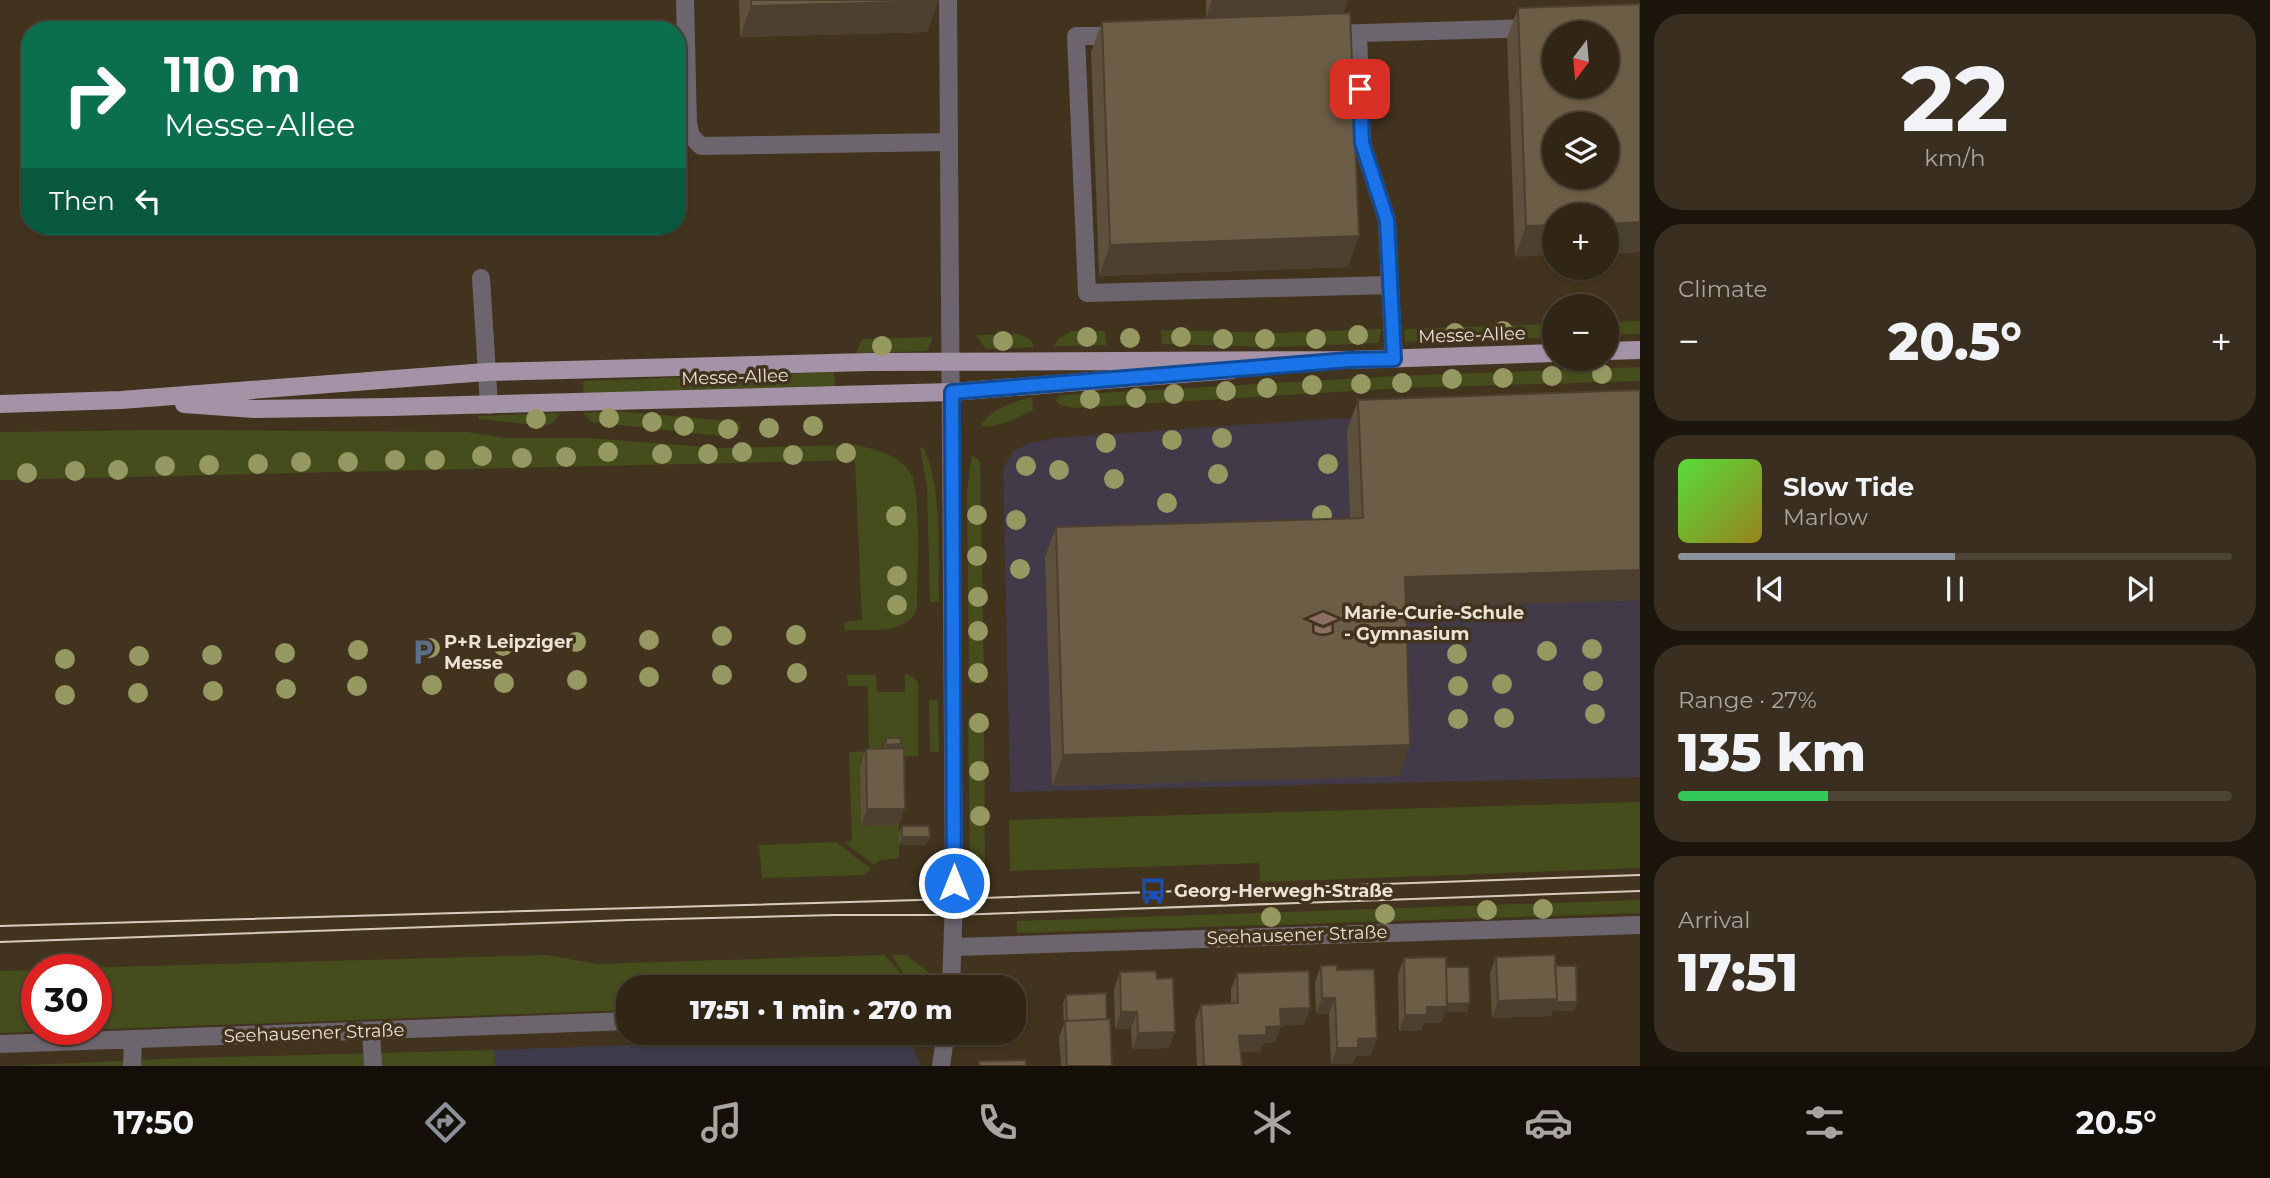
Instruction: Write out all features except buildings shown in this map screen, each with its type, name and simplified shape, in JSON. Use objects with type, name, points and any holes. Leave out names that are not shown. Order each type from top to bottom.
[{"type":"main road","points":[[1619,351],[1640,350]]},
{"type":"main road","name":"Messe-Allee","points":[[0,404],[121,400],[486,372],[952,360],[1349,360],[1542,353]]},
{"type":"main road","name":"Messe-Allee","points":[[121,400],[254,409],[952,392],[1349,360]]},
{"type":"street","points":[[685,0],[686,21]]},
{"type":"street","points":[[948,0],[952,360],[952,975]]},
{"type":"street","points":[[1318,34],[1542,27]]},
{"type":"street","points":[[1358,34],[1362,143],[1387,220],[1394,359]]},
{"type":"street","points":[[1143,36],[1076,36],[1087,293],[1390,285]]},
{"type":"street","points":[[686,41],[688,123],[691,136],[701,146],[948,142]]},
{"type":"street","points":[[481,278],[489,405]]},
{"type":"street","name":"Seehausener Straße","points":[[954,947],[1640,925]]},
{"type":"street","name":"Seehausener Straße","points":[[0,1044],[616,1021]]},
{"type":"street","points":[[371,1031],[373,1066]]},
{"type":"street","points":[[132,1066],[133,1039]]},
{"type":"street","points":[[941,1066],[944,1045]]},
{"type":"shaded area","name":"Marie-Curie-Schule - Gymnasium","points":[[1640,408],[1640,777],[1010,792],[1003,470],[1012,452],[1029,443],[1055,438],[1327,419]]},
{"type":"shaded area","points":[[628,1045],[911,1045],[921,1066],[495,1066],[494,1050]]},
{"type":"green space","points":[[1640,321],[1640,334],[1619,335],[1619,322]]},
{"type":"green space","points":[[1542,324],[1542,337],[1405,342],[1404,329]]},
{"type":"green space","points":[[1382,329],[1378,343],[1274,347],[1162,344],[1161,330],[1278,333]]},
{"type":"green space","points":[[1072,331],[1105,331],[1107,345],[1054,346],[1058,339]]},
{"type":"green space","points":[[1019,334],[1031,340],[1034,347],[986,349],[976,335]]},
{"type":"green space","points":[[933,337],[927,351],[856,353],[862,339]]},
{"type":"green space","points":[[1640,367],[1640,381],[1403,388],[1074,408],[1060,405],[1056,401],[1059,396],[1065,395],[1397,376],[1542,371],[1619,371],[1619,368]]},
{"type":"green space","points":[[834,372],[835,386],[584,393],[583,381]]},
{"type":"green space","points":[[1032,397],[1033,410],[1000,424],[981,426],[996,410]]},
{"type":"green space","points":[[614,411],[740,422],[740,430],[731,437],[592,422],[583,413]]},
{"type":"green space","points":[[560,413],[554,422],[545,426],[479,419],[478,416]]},
{"type":"green space","points":[[0,432],[468,432],[504,438],[588,438],[721,448],[856,445],[895,458],[912,476],[918,519],[917,608],[912,617],[897,627],[845,630],[844,622],[862,620],[855,460],[0,480]]},
{"type":"green space","points":[[923,447],[934,481],[937,501],[939,602],[930,602],[927,487],[920,448]]},
{"type":"green space","points":[[972,455],[980,461],[984,683],[969,683],[967,491]]},
{"type":"green space","points":[[905,674],[914,677],[918,683],[918,756],[900,756],[900,742],[882,743],[882,758],[860,759],[861,825],[899,825],[899,858],[880,860],[874,865],[844,842],[852,841],[849,752],[869,751],[868,686],[848,686],[847,675],[876,675],[877,692],[905,692]]},
{"type":"green space","points":[[929,700],[938,700],[939,752],[930,752]]},
{"type":"green space","points":[[968,718],[984,718],[985,871],[970,872]]},
{"type":"green space","points":[[1640,802],[1640,868],[1260,882],[1259,863],[1010,871],[1009,820]]},
{"type":"green space","points":[[836,842],[871,869],[865,875],[762,878],[759,845]]},
{"type":"green space","points":[[1640,900],[1640,913],[1017,933],[1017,921]]},
{"type":"green space","points":[[547,955],[597,964],[884,955],[902,975],[616,975],[616,1010],[112,1029],[112,967]]},
{"type":"green space","points":[[892,955],[906,955],[928,975],[904,975]]},
{"type":"green space","points":[[21,970],[21,1032],[0,1033],[0,971]]},
{"type":"green space","points":[[494,1050],[495,1066],[9,1066],[185,1058]]},
{"type":"tram line","points":[[0,926],[954,899],[1640,875]]},
{"type":"tram line","points":[[0,942],[628,920],[954,915],[1640,891]]},
{"type":"place","name":"Marie-Curie-Schule - Gymnasium","points":[[1323,623]]},
{"type":"place","name":"P+R Leipziger Messe","points":[[423,652]]},
{"type":"place","name":"Georg-Herwegh-Straße","points":[[1153,891]]},
{"type":"route","points":[[954,883],[952,392],[1349,360],[1394,359],[1387,220],[1362,143],[1360,89]]}]
